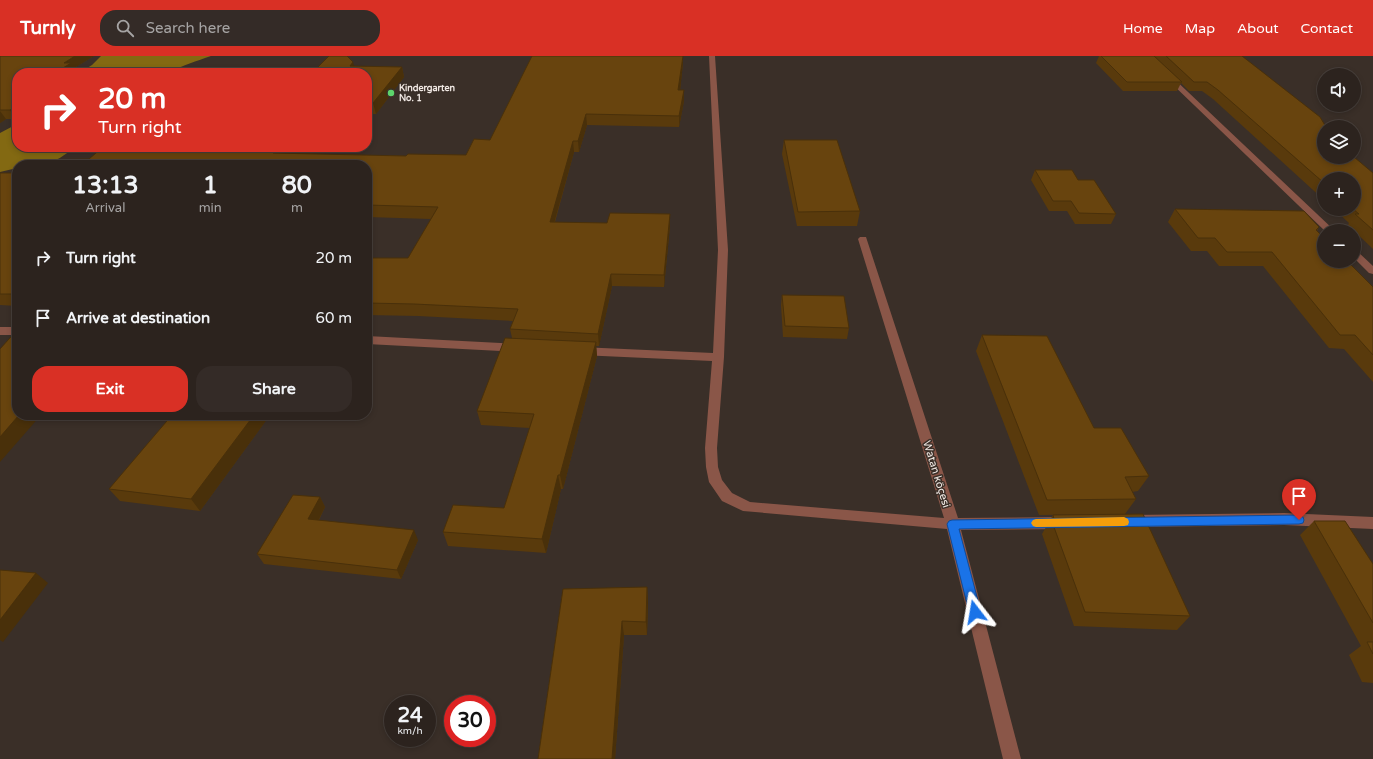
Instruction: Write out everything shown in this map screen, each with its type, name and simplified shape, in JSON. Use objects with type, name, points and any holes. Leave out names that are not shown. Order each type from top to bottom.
[{"type":"street","points":[[712,56],[723,250],[718,357],[711,448],[712,467],[716,482],[727,498],[748,507],[788,512],[952,524],[1079,522]]},
{"type":"street","points":[[1146,56],[1323,224]]},
{"type":"street","name":"Watan köçesi","points":[[863,239],[952,524],[1012,759]]},
{"type":"street","points":[[1361,260],[1373,271]]},
{"type":"street","points":[[0,331],[12,332]]},
{"type":"street","points":[[372,340],[527,348]]},
{"type":"street","points":[[566,350],[718,357]]},
{"type":"street","points":[[1118,522],[1284,519],[1373,523]]},
{"type":"shaded area","points":[[101,56],[211,56],[178,68],[87,68]]},
{"type":"shaded area","points":[[12,127],[12,152],[68,152],[56,160],[12,160],[12,169],[0,172],[0,133]]},
{"type":"building","points":[[0,56],[75,56],[64,63],[71,63],[63,68],[12,68],[12,109],[0,110]]},
{"type":"building","points":[[329,56],[347,56],[353,62],[350,66],[402,67],[373,103],[372,68],[317,68]]},
{"type":"building","points":[[532,56],[683,56],[678,90],[684,90],[679,116],[586,114],[578,141],[573,141],[550,222],[607,223],[610,213],[670,214],[664,275],[611,274],[598,334],[510,329],[518,309],[372,303],[372,258],[408,258],[438,207],[372,205],[372,160],[42,160],[89,159],[97,152],[274,152],[273,153],[406,156],[408,154],[466,155],[474,139],[490,140]]},
{"type":"building","points":[[1101,56],[1154,56],[1182,82],[1127,82]]},
{"type":"building","points":[[1166,56],[1242,56],[1320,117],[1322,120],[1317,120],[1317,164],[1361,163],[1373,173],[1373,230],[1357,216],[1361,216],[1361,172],[1317,172],[1317,177],[1218,90],[1207,82],[1194,82]]},
{"type":"building","points":[[784,140],[837,140],[860,211],[798,212]]},
{"type":"building","points":[[1035,170],[1072,170],[1078,180],[1094,180],[1116,214],[1079,213],[1071,201],[1053,201]]},
{"type":"building","points":[[0,173],[12,173],[12,294],[0,294]]},
{"type":"building","points":[[1175,209],[1304,211],[1317,225],[1317,268],[1354,268],[1373,287],[1373,355],[1355,335],[1340,335],[1272,252],[1227,252],[1215,238],[1198,238]]},
{"type":"building","points":[[782,295],[844,296],[849,328],[785,326]]},
{"type":"building","points":[[982,335],[1047,336],[1094,428],[1121,428],[1149,476],[1125,477],[1136,499],[1047,500]]},
{"type":"building","points":[[12,336],[12,420],[15,420],[0,437],[0,349]]},
{"type":"building","points":[[505,338],[596,342],[560,475],[558,475],[542,539],[443,532],[453,505],[504,508],[534,414],[477,411]]},
{"type":"building","points":[[168,420],[250,420],[191,499],[109,489]]},
{"type":"building","points":[[293,495],[320,497],[308,519],[414,530],[397,570],[257,554]]},
{"type":"building","points":[[1143,514],[1190,616],[1085,612],[1051,519],[1054,519],[1053,515]]},
{"type":"building","points":[[1314,521],[1345,521],[1373,564],[1373,623]]},
{"type":"building","points":[[0,570],[36,573],[0,620]]},
{"type":"building","points":[[647,587],[646,622],[622,621],[612,759],[538,759],[563,589]]},
{"type":"building","points":[[1367,642],[1373,642],[1373,654]]},
{"type":"slow traffic","points":[[1036,523],[1124,522]]},
{"type":"place","name":"Kindergarten No. 1","points":[[391,93]]},
{"type":"route","points":[[975,612],[952,524],[1268,519],[1299,520]]}]
